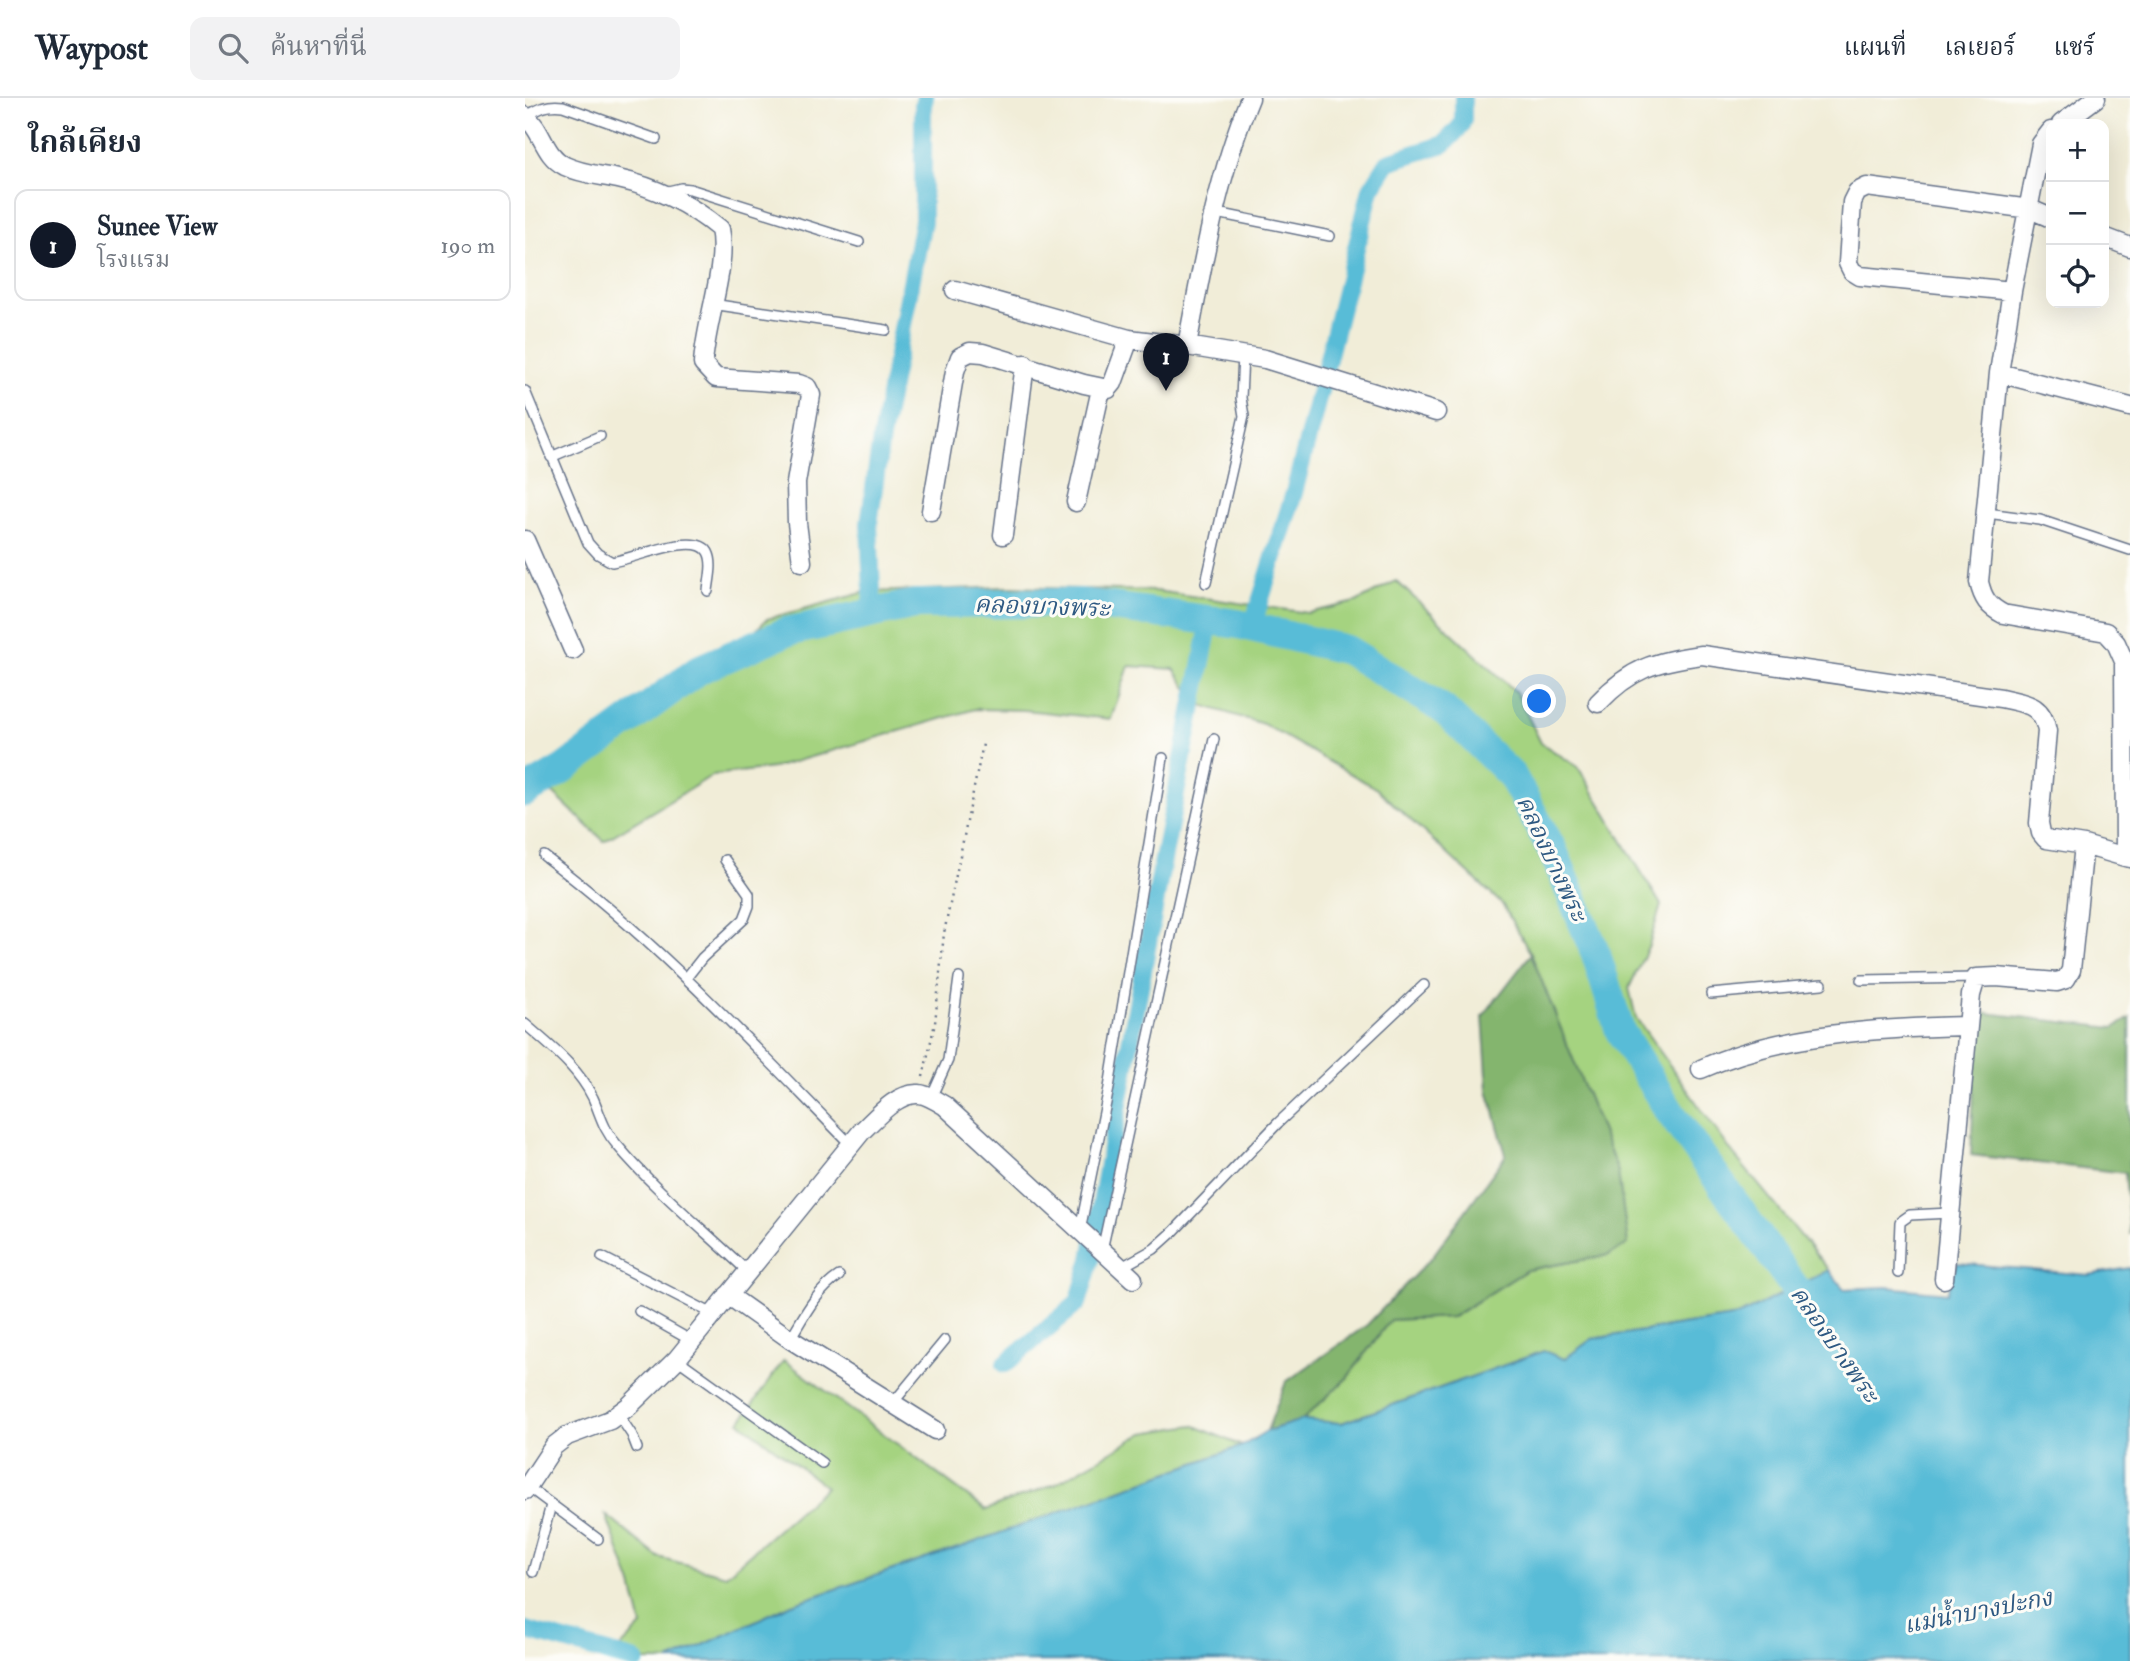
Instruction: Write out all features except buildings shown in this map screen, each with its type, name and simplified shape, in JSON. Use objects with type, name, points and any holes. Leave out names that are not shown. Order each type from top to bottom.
[{"type":"street","points":[[1187,346],[1212,212],[1233,141],[1250,98]]},
{"type":"street","points":[[2068,119],[2096,98]]},
{"type":"street","points":[[526,116],[535,125],[549,155],[563,165],[584,174],[619,179],[662,192],[707,218],[720,229],[722,251],[702,364],[716,378],[799,384],[807,387],[811,395],[796,483],[802,562]]},
{"type":"street","points":[[1598,703],[1616,684],[1640,669],[1665,660],[1702,655],[1988,696],[2020,703],[2037,708],[2044,717],[2046,731],[2039,823],[2041,833],[2046,839],[2084,845],[2127,857],[2124,661],[2116,643],[2106,632],[2003,614],[1989,606],[1982,595],[1979,582],[1999,373],[2041,144],[2046,138]]},
{"type":"street","points":[[2012,291],[1860,276],[1852,271],[1848,263],[1852,202],[1857,192],[1867,187],[2030,209],[2046,216]]},
{"type":"street","points":[[2109,239],[2130,247]]},
{"type":"street","points":[[955,290],[1129,339],[1243,355],[1436,412]]},
{"type":"street","points":[[931,511],[955,371],[960,357],[970,352],[983,353],[1108,389],[1113,383],[1129,339]]},
{"type":"street","points":[[1003,535],[1025,365]]},
{"type":"street","points":[[1999,373],[2130,407]]},
{"type":"street","points":[[1076,502],[1101,389]]},
{"type":"street","points":[[525,540],[573,650]]},
{"type":"street","points":[[1944,1279],[1971,995],[1976,978],[2057,982],[2066,979],[2071,970],[2084,845]]},
{"type":"street","points":[[1701,1069],[1749,1052],[1806,1040],[1887,1029],[1968,1026]]},
{"type":"street","points":[[526,1488],[554,1446],[567,1436],[610,1420],[677,1359],[851,1145],[882,1112],[905,1096],[925,1096],[945,1106],[1127,1273]]},
{"type":"street","points":[[728,1296],[790,1339],[935,1430]]},
{"type":"lane","points":[[526,116],[542,106],[563,106],[656,139]]},
{"type":"lane","points":[[662,192],[690,189],[859,242]]},
{"type":"lane","points":[[1212,212],[1330,236]]},
{"type":"lane","points":[[712,304],[886,330]]},
{"type":"lane","points":[[1206,583],[1244,416],[1241,398],[1243,355]]},
{"type":"lane","points":[[525,391],[588,543],[598,554],[612,562],[684,543],[698,544],[708,552],[711,565],[708,591]]},
{"type":"lane","points":[[551,457],[600,436]]},
{"type":"lane","points":[[1987,513],[2040,520],[2130,550]]},
{"type":"lane","points":[[1102,1251],[1214,739]]},
{"type":"lane","points":[[1080,1230],[1109,1088],[1163,758]]},
{"type":"lane","points":[[544,856],[586,888],[687,977],[851,1145]]},
{"type":"lane","points":[[687,977],[702,958],[744,919],[749,906],[749,894],[725,860]]},
{"type":"lane","points":[[925,1096],[948,1060],[959,978]]},
{"type":"lane","points":[[1861,980],[1976,978]]},
{"type":"lane","points":[[1711,994],[1822,984]]},
{"type":"lane","points":[[1127,1273],[1174,1231],[1278,1123],[1424,985]]},
{"type":"lane","points":[[525,1024],[572,1067],[592,1097],[604,1129],[617,1146],[747,1271]]},
{"type":"lane","points":[[1898,1273],[1900,1222],[1910,1215],[1950,1213]]},
{"type":"lane","points":[[602,1257],[713,1314]]},
{"type":"lane","points":[[790,1339],[817,1295],[839,1276]]},
{"type":"lane","points":[[639,1311],[692,1341]]},
{"type":"lane","points":[[893,1404],[944,1340]]},
{"type":"lane","points":[[677,1359],[822,1463]]},
{"type":"lane","points":[[618,1413],[632,1435],[636,1448]]},
{"type":"lane","points":[[526,1488],[598,1539]]},
{"type":"lane","points":[[533,1573],[551,1505]]},
{"type":"path","points":[[925,1096],[944,933],[983,744]]},
{"type":"green space","points":[[1396,581],[1516,692],[1541,743],[1578,767],[1661,905],[1649,945],[1629,988],[1636,1018],[1734,1155],[1829,1270],[1738,1316],[1592,1339],[1564,1360],[1544,1351],[1341,1423],[1302,1420],[1347,1378],[1390,1320],[1453,1317],[1527,1270],[1609,1255],[1618,1172],[1531,954],[1502,904],[1377,789],[1263,724],[1198,704],[1174,669],[1129,666],[1111,719],[1024,710],[975,709],[773,768],[713,775],[604,841],[552,792],[630,731],[714,672],[767,619],[866,592],[1008,587],[1156,591],[1308,613],[1356,602]]},
{"type":"green space","points":[[1531,954],[1618,1172],[1628,1244],[1609,1255],[1527,1270],[1452,1317],[1390,1320],[1347,1378],[1302,1420],[1267,1431],[1286,1382],[1367,1325],[1432,1257],[1506,1155],[1488,1090],[1483,1016]]},
{"type":"green space","points":[[1977,1012],[2114,1028],[2130,1018],[2130,1235],[2125,1173],[1971,1155]]},
{"type":"green space","points":[[784,1360],[986,1510],[1055,1484],[1144,1433],[1193,1425],[1242,1446],[967,1545],[792,1604],[669,1661],[623,1661],[621,1647],[642,1626],[632,1585],[606,1515],[658,1557],[726,1575],[826,1487],[740,1422]]},
{"type":"water","name":"แม่น้ำบางปะกง","points":[[1957,1263],[2088,1275],[2130,1268],[2130,1661],[669,1661],[792,1604],[967,1545],[1242,1446],[1267,1431],[1302,1420],[1342,1423],[1544,1351],[1564,1359],[1592,1339],[1738,1316],[1829,1270],[1844,1289],[1886,1287],[1947,1293]]},
{"type":"waterway","points":[[873,613],[869,524],[881,438],[923,221],[925,98]]},
{"type":"waterway","points":[[1252,627],[1294,493],[1371,189],[1388,162],[1444,144],[1460,127],[1463,119],[1463,98]]},
{"type":"waterway","name":"คลองบางพระ","points":[[525,792],[562,770],[700,669],[786,632],[915,604],[1082,603],[1238,624],[1347,650],[1443,709],[1512,776],[1553,851],[1596,954],[1620,1031],[1670,1112],[1817,1319]]},
{"type":"waterway","points":[[1005,1364],[1078,1303],[1091,1259],[1163,860],[1210,620]]},
{"type":"waterway","points":[[525,1630],[636,1661]]},
{"type":"place","name":"Sunee View","points":[[1166,391]]}]
